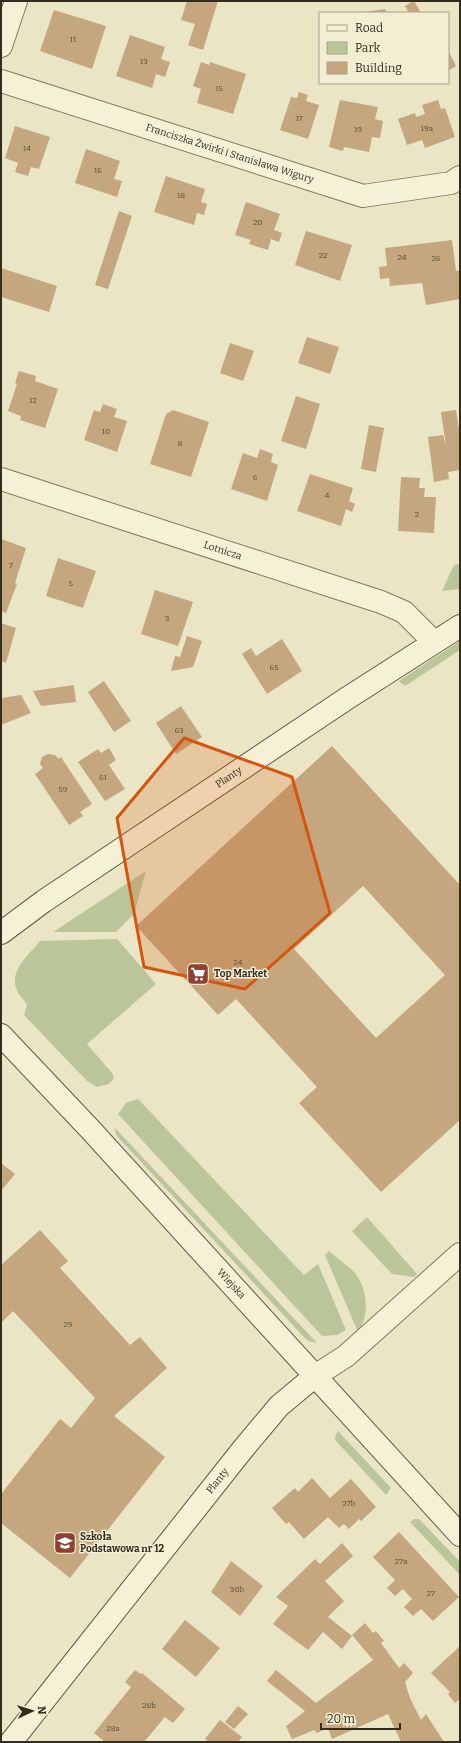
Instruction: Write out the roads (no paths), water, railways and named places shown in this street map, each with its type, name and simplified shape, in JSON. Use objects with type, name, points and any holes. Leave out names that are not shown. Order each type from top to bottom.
[{"type":"street","points":[[1,46],[16,1]]},
{"type":"street","name":"Franciszka Żwirki i Stanisława Wigury","points":[[1,81],[363,196],[451,183],[460,177]]},
{"type":"street","name":"Lotnicza","points":[[1,479],[381,602],[404,612],[434,642]]},
{"type":"street","name":"Planty","points":[[1,933],[51,897],[346,699],[460,626]]},
{"type":"street","name":"Wiejska","points":[[1,1035],[89,1128],[460,1535]]},
{"type":"street","name":"Planty","points":[[11,1742],[243,1449],[279,1406],[315,1376],[346,1356],[460,1254]]},
{"type":"place","name":"Top Market","points":[[198,974]]},
{"type":"place","name":"Szkoła Podstawowa nr 12","points":[[65,1543]]}]
